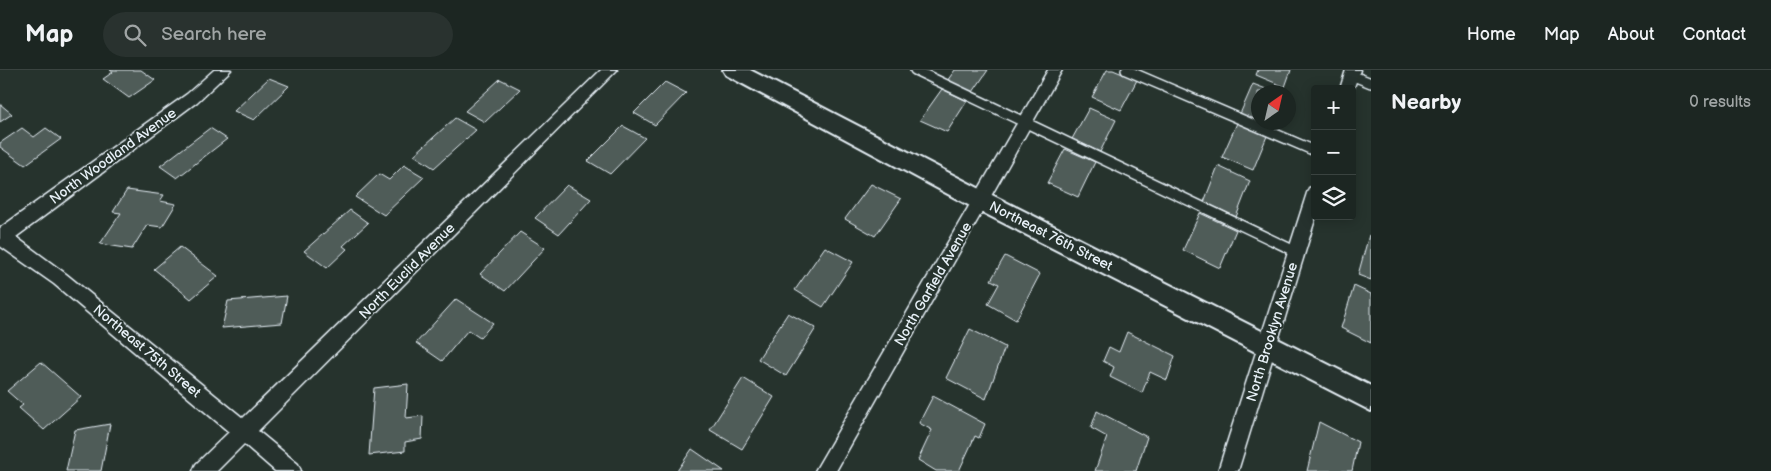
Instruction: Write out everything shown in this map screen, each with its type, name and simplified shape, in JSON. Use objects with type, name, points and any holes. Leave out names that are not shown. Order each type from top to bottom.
[{"type":"street","name":"North Woodland Avenue","points":[[1,237],[192,98],[224,70]]},
{"type":"street","name":"North Euclid Avenue","points":[[204,471],[610,70]]},
{"type":"street","name":"Northeast 76th Street","points":[[733,70],[980,200],[1371,400]]},
{"type":"street","name":"North Garfield Avenue","points":[[825,471],[1055,70]]},
{"type":"street","name":"North Brooklyn Avenue","points":[[1228,471],[1311,206]]},
{"type":"street","name":"Northeast 75th Street","points":[[1,237],[68,286],[291,471]]},
{"type":"lane","points":[[915,70],[1297,252]]},
{"type":"lane","points":[[1126,70],[1311,149]]},
{"type":"lane","points":[[1349,75],[1371,83]]},
{"type":"building","points":[[110,70],[141,70],[155,80],[129,98],[103,79],[113,72]]},
{"type":"building","points":[[955,70],[988,70],[973,92],[947,81]]},
{"type":"building","points":[[1107,70],[1113,70],[1137,80],[1121,110],[1092,97]]},
{"type":"building","points":[[1258,70],[1291,70],[1286,85],[1280,85],[1256,75]]},
{"type":"building","points":[[269,78],[289,86],[254,120],[234,111]]},
{"type":"building","points":[[500,79],[520,89],[485,122],[465,111]]},
{"type":"building","points":[[665,82],[686,93],[655,125],[634,113]]},
{"type":"building","points":[[942,89],[967,101],[947,132],[920,120]]},
{"type":"building","points":[[1251,89],[1251,119],[1240,114]]},
{"type":"building","points":[[0,104],[12,114],[0,122]]},
{"type":"building","points":[[1089,108],[1116,120],[1100,152],[1072,139]]},
{"type":"building","points":[[455,118],[476,130],[434,168],[414,155]]},
{"type":"building","points":[[1237,123],[1267,136],[1253,170],[1222,157]]},
{"type":"building","points":[[623,126],[645,138],[610,174],[588,161]]},
{"type":"building","points":[[22,128],[34,137],[46,128],[61,139],[25,165],[0,147],[0,143]]},
{"type":"building","points":[[210,128],[227,139],[177,178],[160,166]]},
{"type":"building","points":[[1065,149],[1095,162],[1078,197],[1047,183]]},
{"type":"building","points":[[404,165],[424,177],[384,215],[355,197],[379,174],[389,180]]},
{"type":"building","points":[[1218,166],[1250,181],[1236,217],[1204,202]]},
{"type":"building","points":[[871,184],[901,199],[875,236],[845,219]]},
{"type":"building","points":[[567,185],[591,199],[559,234],[535,218]]},
{"type":"building","points":[[127,190],[164,195],[160,201],[176,204],[162,227],[147,225],[132,249],[100,244],[121,213],[113,212]]},
{"type":"building","points":[[350,210],[368,223],[343,246],[347,249],[327,268],[304,251]]},
{"type":"building","points":[[1200,213],[1236,230],[1220,268],[1183,250]]},
{"type":"building","points":[[520,232],[545,248],[505,291],[480,274]]},
{"type":"building","points":[[1369,235],[1371,236],[1371,280],[1358,275]]},
{"type":"building","points":[[180,247],[218,276],[191,299],[154,269]]},
{"type":"building","points":[[825,247],[853,262],[823,307],[795,290]]},
{"type":"building","points":[[1005,256],[1040,274],[1016,320],[988,304],[999,284],[991,280]]},
{"type":"building","points":[[1354,286],[1371,294],[1371,343],[1341,328]]},
{"type":"building","points":[[287,296],[282,323],[222,328],[228,301]]},
{"type":"building","points":[[456,299],[493,323],[480,338],[468,330],[442,361],[416,343]]},
{"type":"building","points":[[788,313],[816,328],[786,376],[758,359]]},
{"type":"building","points":[[970,329],[1005,347],[986,399],[946,378]]},
{"type":"building","points":[[1127,332],[1175,356],[1167,380],[1150,372],[1142,393],[1110,377],[1114,367],[1103,361],[1109,347],[1119,352]]},
{"type":"building","points":[[41,362],[81,397],[44,430],[19,408],[23,405],[7,391]]},
{"type":"building","points":[[743,378],[774,397],[742,449],[710,430]]},
{"type":"building","points":[[408,384],[406,418],[423,416],[422,439],[405,442],[405,451],[369,455],[374,388]]},
{"type":"building","points":[[933,396],[985,424],[979,438],[975,436],[959,471],[936,471],[918,460],[932,430],[919,423]]},
{"type":"building","points":[[1097,411],[1147,437],[1136,471],[1095,471],[1107,437],[1091,428]]},
{"type":"building","points":[[1319,422],[1358,442],[1352,471],[1307,471]]},
{"type":"building","points":[[110,424],[101,471],[66,471],[75,430]]},
{"type":"building","points":[[692,449],[724,471],[677,471]]}]
